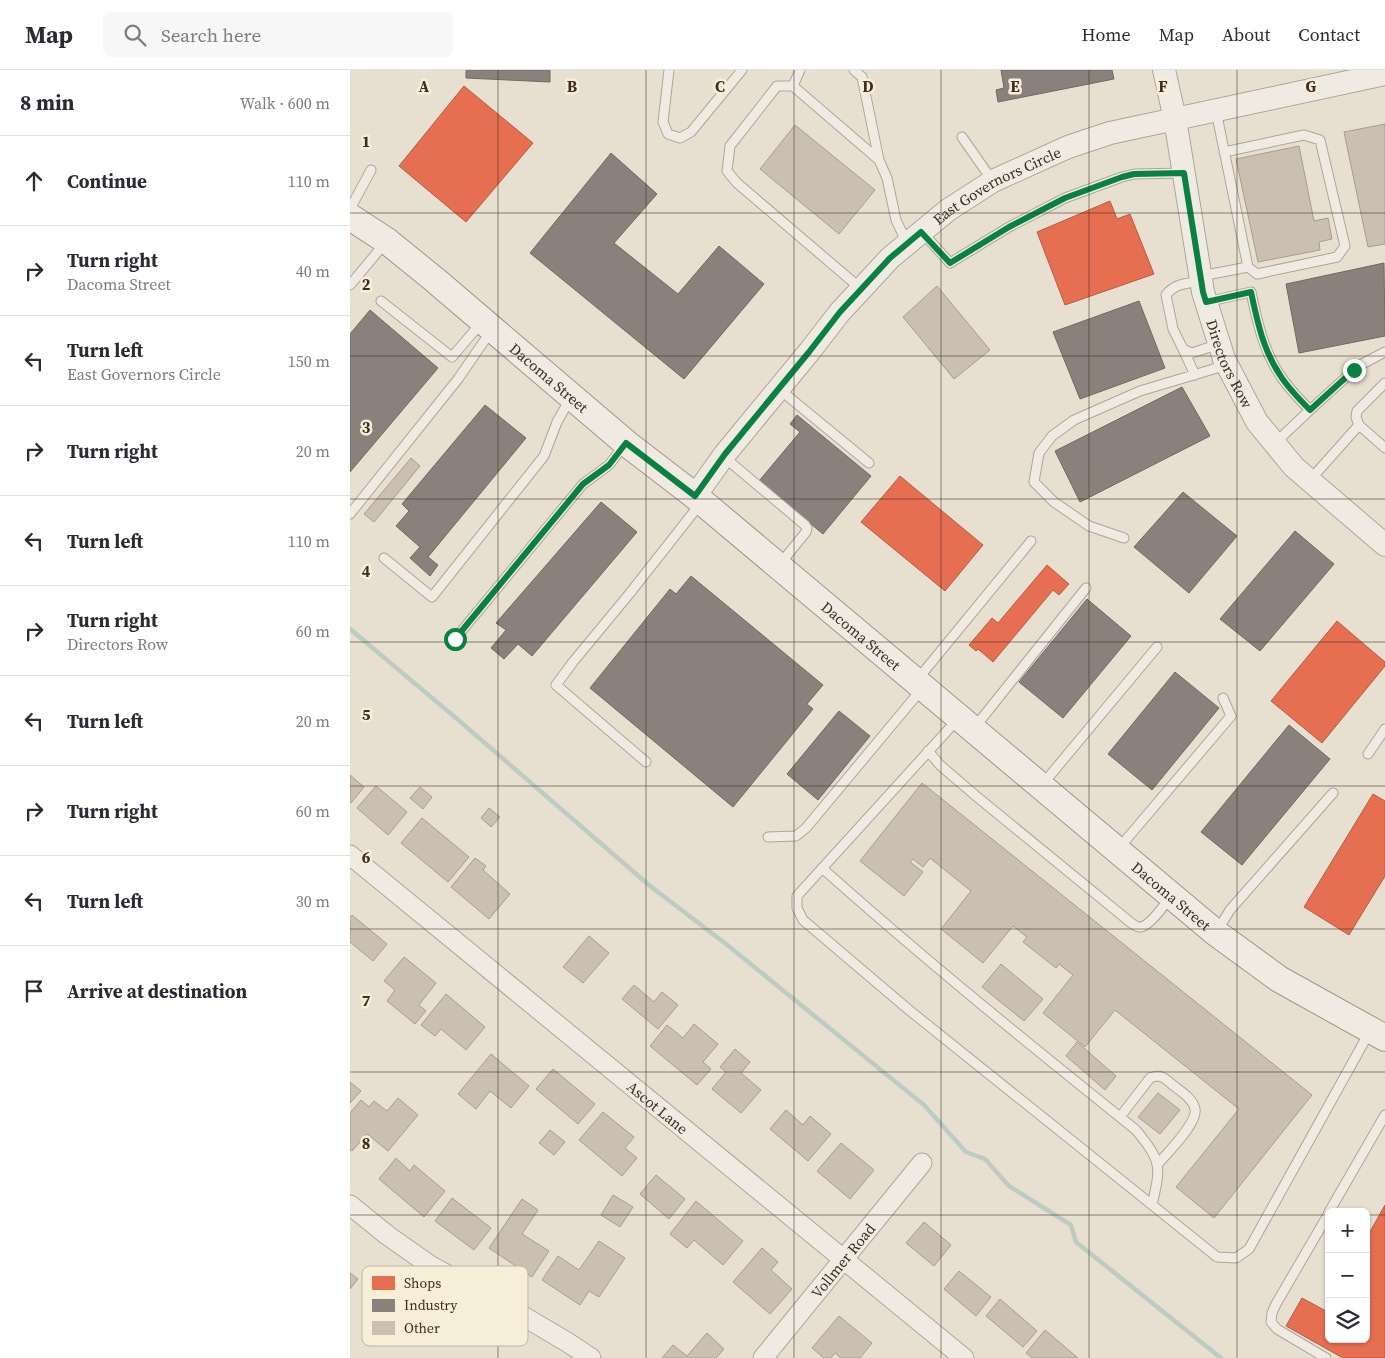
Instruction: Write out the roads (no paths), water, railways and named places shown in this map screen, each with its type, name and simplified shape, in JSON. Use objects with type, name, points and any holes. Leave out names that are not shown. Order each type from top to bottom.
[{"type":"main road","name":"Dacoma Street","points":[[350,217],[387,241],[626,443],[779,566],[1216,933],[1279,979],[1378,1034]]},
{"type":"street","name":"Directors Row","points":[[1164,70],[1175,119],[1203,287],[1227,365],[1257,422],[1294,467],[1385,545]]},
{"type":"street","name":"East Governors Circle","points":[[698,499],[723,456],[840,312],[861,289],[890,258],[914,238],[948,210],[993,180],[1068,148],[1110,133],[1385,74]]},
{"type":"street","name":"Ascot Lane","points":[[350,855],[964,1358]]},
{"type":"street","name":"Vollmer Road","points":[[763,1358],[922,1163]]},
{"type":"street","points":[[350,1205],[387,1235],[431,1266]]},
{"type":"street","points":[[528,1319],[591,1358]]},
{"type":"lane","points":[[669,70],[664,122],[668,134],[680,138],[691,132],[742,70]]},
{"type":"lane","points":[[793,86],[800,70]]},
{"type":"lane","points":[[854,70],[862,77],[879,160],[887,178],[896,220],[914,238],[950,263],[1009,227],[1065,198],[1128,176],[1184,173]]},
{"type":"lane","points":[[861,289],[737,183],[727,171],[730,146],[777,86],[793,86],[879,160]]},
{"type":"lane","points":[[1216,110],[1224,152],[1248,267],[1257,274],[1336,257],[1345,246],[1320,140],[1304,135],[1224,152]]},
{"type":"lane","points":[[962,137],[993,180]]},
{"type":"lane","points":[[350,209],[371,170]]},
{"type":"lane","points":[[350,285],[354,275],[387,241]]},
{"type":"lane","points":[[1203,287],[1248,267]]},
{"type":"lane","points":[[1195,375],[1173,329],[1166,295],[1170,289],[1183,284],[1251,292],[1258,325],[1272,361],[1279,374],[1310,410]]},
{"type":"lane","points":[[381,301],[452,357],[488,325]]},
{"type":"lane","points":[[350,514],[458,379],[488,325]]},
{"type":"lane","points":[[1183,350],[1192,353],[1219,344]]},
{"type":"lane","points":[[1275,444],[1354,370],[1385,352]]},
{"type":"lane","points":[[1124,538],[1089,526],[1054,502],[1034,482],[1039,453],[1052,436],[1074,420],[1140,391],[1227,365]]},
{"type":"lane","points":[[1385,383],[1357,412],[1356,417],[1359,425],[1385,448]]},
{"type":"lane","points":[[779,389],[868,463]]},
{"type":"lane","points":[[384,558],[432,597],[544,456],[557,422],[572,396]]},
{"type":"lane","points":[[1309,481],[1359,425]]},
{"type":"lane","points":[[455,639],[583,484],[609,465],[626,443]]},
{"type":"lane","points":[[723,456],[806,525],[806,532],[779,566]]},
{"type":"lane","points":[[646,762],[556,685],[630,593],[698,499]]},
{"type":"lane","points":[[768,837],[796,836],[806,828],[1031,541]]},
{"type":"lane","points":[[1086,588],[966,723],[928,751],[796,896],[797,908],[803,920],[909,1010],[1217,1257],[1236,1258],[1249,1249],[1378,1034]]},
{"type":"lane","points":[[1041,786],[1157,647]]},
{"type":"lane","points":[[1117,850],[1231,716],[1223,698]]},
{"type":"lane","points":[[1368,754],[1385,729]]},
{"type":"lane","points":[[928,751],[940,765],[976,796],[1106,904],[1136,926],[1141,927],[1147,924],[1171,896]]},
{"type":"lane","points":[[1216,933],[1230,910],[1333,793]]},
{"type":"lane","points":[[822,868],[961,988],[1136,1130],[1151,1149],[1158,1164],[1158,1179],[1152,1206]]},
{"type":"lane","points":[[1120,1117],[1150,1078],[1157,1075],[1162,1076],[1188,1097],[1195,1108],[1192,1123],[1158,1164]]},
{"type":"lane","points":[[1331,1208],[1385,1115]]},
{"type":"lane","points":[[1325,1219],[1276,1304],[1272,1312],[1272,1322],[1277,1329],[1326,1358]]},
{"type":"waterway","points":[[350,629],[650,886],[726,944],[924,1105],[966,1152],[985,1159],[1009,1186],[1071,1225],[1076,1242],[1221,1358]]}]
